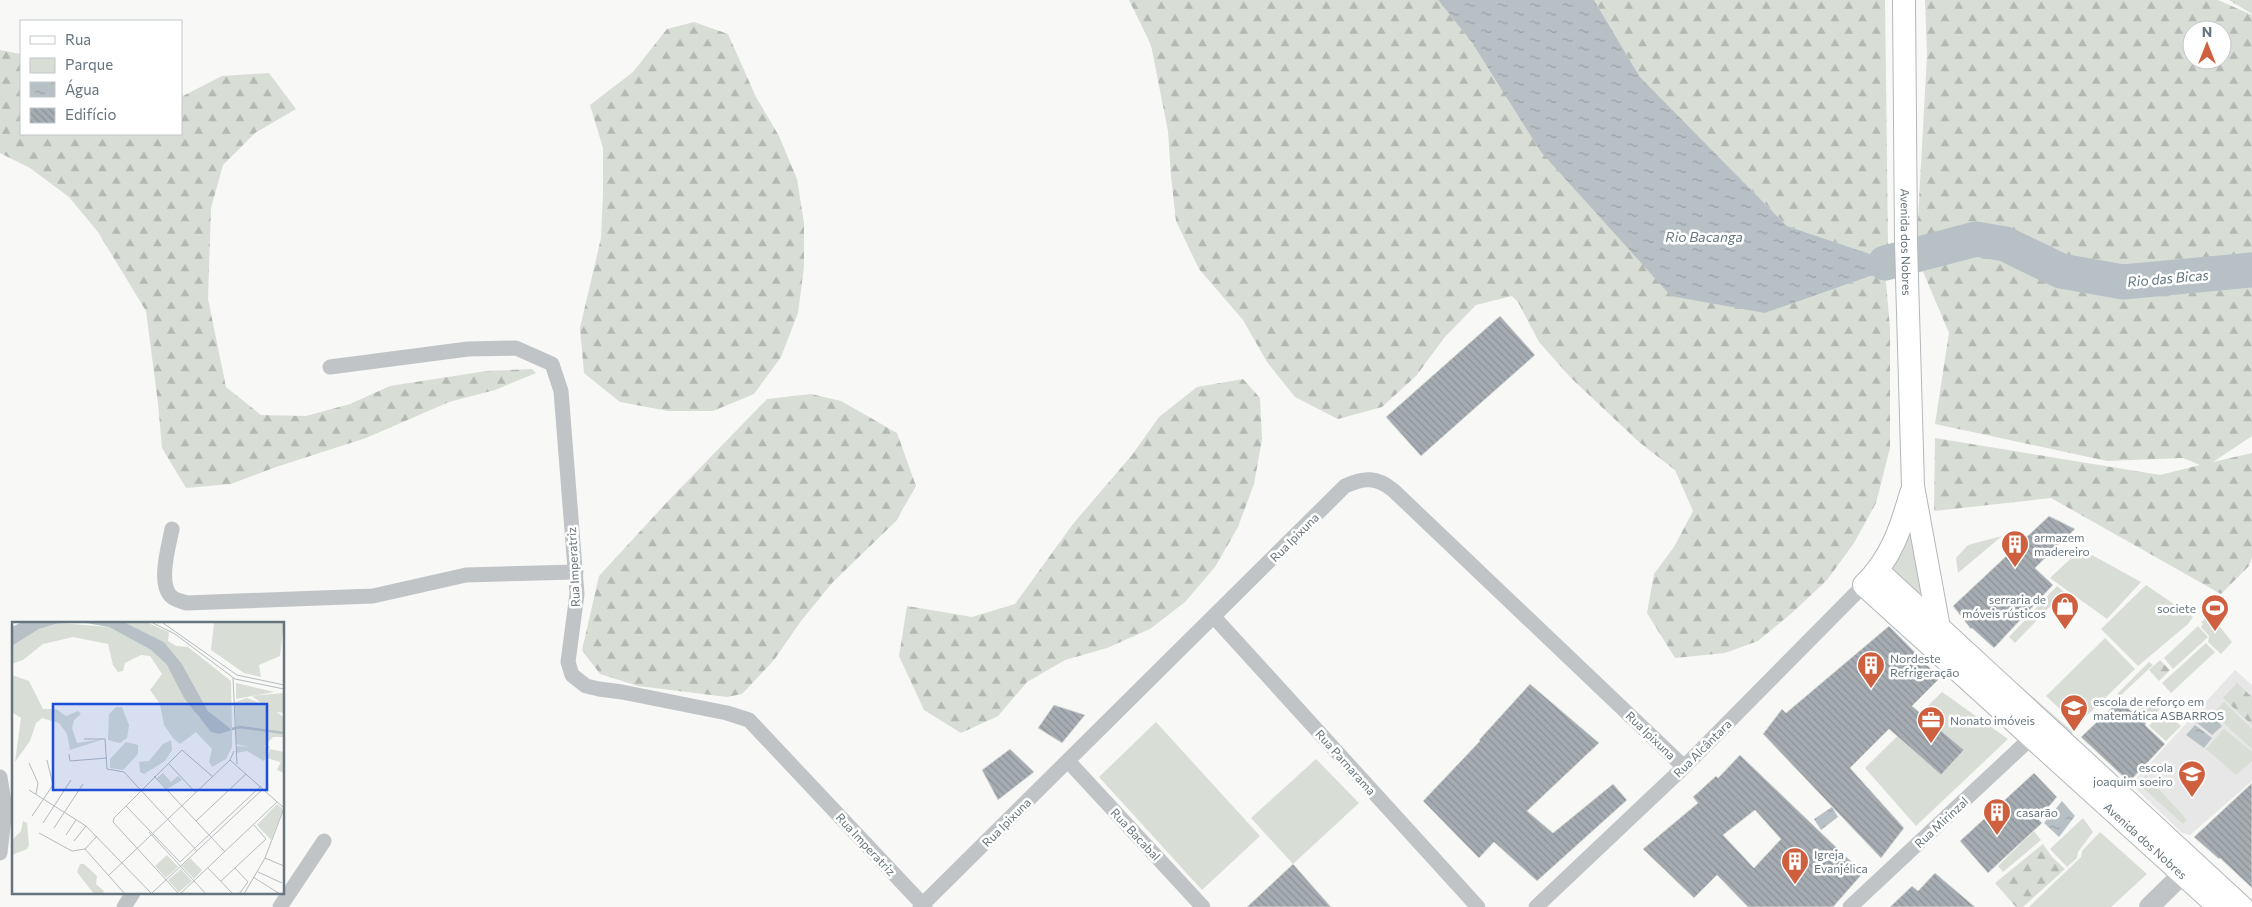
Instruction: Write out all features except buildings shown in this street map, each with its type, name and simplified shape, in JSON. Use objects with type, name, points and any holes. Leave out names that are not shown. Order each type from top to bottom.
[{"type":"main road","name":"Avenida dos Nobres","points":[[1904,0],[1906,243],[1913,486],[1939,628]]},
{"type":"main road","name":"Avenida dos Nobres","points":[[1871,578],[1897,538],[1913,486]]},
{"type":"main road","name":"Avenida dos Nobres","points":[[1871,578],[1939,628],[2188,868],[2211,899],[2242,907]]},
{"type":"main road","name":"Avenida dos Nobres","points":[[1871,578],[2032,737],[2188,868]]},
{"type":"street","name":"Rua Imperatriz","points":[[330,367],[468,349],[516,348],[552,364],[561,391],[576,572],[577,594],[568,662],[576,679],[586,686],[599,690],[622,692],[727,713],[750,720],[922,906]]},
{"type":"street","name":"Rua Ipixuna","points":[[922,906],[1345,486],[1358,480],[1371,479],[1382,482],[1684,767]]},
{"type":"street","points":[[172,528],[164,578],[165,588],[172,597],[186,603],[373,596],[466,575],[576,572]]},
{"type":"street","name":"Rua Alcântara","points":[[1536,907],[1684,767],[1871,578]]},
{"type":"street","name":"Rua Parnarama","points":[[1214,617],[1478,907]]},
{"type":"street","name":"Rua Mirinzal","points":[[1850,907],[2032,737]]},
{"type":"street","name":"Rua Bacabal","points":[[1068,761],[1203,907]]},
{"type":"street","points":[[0,777],[4,809],[0,853]]},
{"type":"street","points":[[280,907],[324,840]]},
{"type":"street","points":[[2149,907],[2188,868]]},
{"type":"street","points":[[124,907],[132,894]]},
{"type":"shaded area","points":[[2235,670],[2252,685],[2252,781],[2190,835],[2182,833],[2131,784]]},
{"type":"green space","points":[[1129,0],[1438,0],[1473,44],[1765,313],[1885,271],[1890,328],[1890,448],[1876,503],[1854,543],[1827,580],[1758,641],[1725,653],[1675,658],[1647,613],[1654,574],[1674,547],[1693,511],[1675,470],[1639,442],[1571,378],[1539,342],[1518,302],[1512,296],[1476,305],[1444,338],[1416,376],[1382,407],[1338,419],[1295,397],[1267,362],[1243,320],[1199,269],[1176,221],[1168,131],[1151,45]]},
{"type":"green space","points":[[1594,0],[1885,0],[1888,245],[1885,259],[1787,226],[1640,77]]},
{"type":"green space","points":[[1925,0],[2218,0],[2252,15],[2252,436],[2213,462],[2252,453],[2252,557],[2249,566],[2221,594],[2051,498],[1934,511],[1935,438],[2160,475],[2200,465],[2183,458],[2107,461],[1935,424],[1949,333],[1916,255],[1927,55]]},
{"type":"green space","points":[[2229,0],[2252,0],[2252,14]]},
{"type":"green space","points":[[694,22],[728,34],[756,97],[779,136],[797,179],[804,223],[804,267],[798,313],[781,357],[754,394],[713,411],[668,411],[620,402],[584,373],[580,328],[601,238],[603,193],[603,148],[590,105],[633,72],[667,29]]},
{"type":"green space","points":[[0,50],[20,54],[20,135],[182,135],[182,96],[222,76],[269,73],[296,109],[255,133],[223,165],[211,208],[208,299],[226,387],[261,415],[306,416],[350,404],[390,386],[486,371],[532,369],[536,373],[495,390],[449,402],[366,438],[276,467],[231,484],[186,488],[162,448],[146,311],[98,232],[69,197],[30,168],[0,153]]},
{"type":"green space","points":[[1243,379],[1260,398],[1262,439],[1254,484],[1238,527],[1215,567],[1185,602],[1150,629],[1107,648],[1065,660],[1027,682],[998,716],[961,733],[924,710],[899,656],[907,606],[972,617],[1015,604],[1073,524],[1132,455],[1159,417],[1197,387]]},
{"type":"green space","points":[[811,394],[841,401],[897,433],[916,486],[896,521],[832,583],[801,621],[774,660],[742,694],[727,697],[638,686],[600,674],[582,650],[599,576],[668,501],[767,399]]},
{"type":"green space","points":[[1910,524],[1935,610],[1889,568]]},
{"type":"green space","points":[[2002,536],[1958,573],[1956,558],[1968,545]]},
{"type":"green space","points":[[2081,549],[2141,582],[2107,619],[2050,578]]},
{"type":"green space","points":[[2146,585],[2193,617],[2188,624],[2138,666],[2101,629]]},
{"type":"green space","points":[[2057,586],[2064,592],[2015,643],[2009,637]]},
{"type":"green space","name":"societe","points":[[2208,617],[2221,628],[2232,642],[2221,654],[2208,642],[2209,636],[2201,627],[2203,624],[2201,622]]},
{"type":"green space","points":[[2198,626],[2208,637],[2173,669],[2164,658]]},
{"type":"green space","points":[[2105,638],[2135,669],[2077,725],[2046,696]]},
{"type":"green space","points":[[2206,643],[2215,652],[2171,693],[2162,683]]},
{"type":"green space","points":[[2160,660],[2170,670],[2159,681],[2149,670]]},
{"type":"green space","points":[[2149,662],[2153,665],[2120,696],[2117,694]]},
{"type":"green space","points":[[2009,678],[2073,732],[2071,735]]},
{"type":"green space","points":[[2237,683],[2252,697],[2252,725],[2223,698]]},
{"type":"green space","points":[[1942,692],[2008,739],[1916,826],[1865,768]]},
{"type":"green space","points":[[2147,697],[2160,709],[2148,721],[2135,708]]},
{"type":"green space","points":[[2224,702],[2252,729],[2252,749],[2213,713]]},
{"type":"green space","points":[[2164,710],[2181,726],[2166,741],[2149,726]]},
{"type":"green space","points":[[1156,722],[1260,836],[1202,890],[1099,777]]},
{"type":"green space","points":[[2224,729],[2252,752],[2252,761],[2236,775],[2206,749]]},
{"type":"green space","points":[[1316,759],[1359,803],[1293,864],[1251,818]]},
{"type":"green space","points":[[2146,775],[2187,820],[2183,824],[2139,784]]},
{"type":"green space","points":[[2083,818],[2093,832],[2078,852],[2077,858],[2067,867],[2050,849]]},
{"type":"green space","points":[[2034,831],[2041,840],[2003,872],[1998,866]]},
{"type":"green space","points":[[2100,832],[2147,874],[2111,907],[2029,907],[2081,857],[2082,851]]},
{"type":"green space","points":[[2043,844],[2052,857],[2065,869],[2023,907],[2016,907],[1995,883]]},
{"type":"water","name":"Rio Bacanga","points":[[1438,0],[1594,0],[1640,77],[1787,226],[1885,259],[1885,271],[1765,313],[1671,296],[1541,152],[1473,44]]},
{"type":"water","points":[[2207,713],[2222,726],[2212,735],[2196,722]]},
{"type":"water","points":[[2195,725],[2212,738],[2204,748],[2186,735]]},
{"type":"water","points":[[2062,801],[2075,816],[2059,837],[2044,823]]},
{"type":"water","points":[[1832,807],[1838,817],[1821,830],[1814,819]]},
{"type":"waterway","name":"Rio das Bicas","points":[[1885,263],[1976,239],[2005,244],[2061,271],[2123,282],[2252,270]]},
{"type":"place","name":"armazem madereiro","points":[[2015,568]]},
{"type":"place","name":"serraria de móveis rústicos","points":[[2065,630]]},
{"type":"place","name":"societe","points":[[2215,632]]},
{"type":"place","name":"Nordeste Refrigeração","points":[[1871,689]]},
{"type":"place","name":"escola de reforço em matemática ASBARROS","points":[[2074,732]]},
{"type":"place","name":"Nonato imóveis","points":[[1931,744]]},
{"type":"place","name":"escola joaquim soeiro","points":[[2192,798]]},
{"type":"place","name":"casarão","points":[[1997,836]]},
{"type":"place","name":"Igreja Evanjélica","points":[[1795,885]]}]
